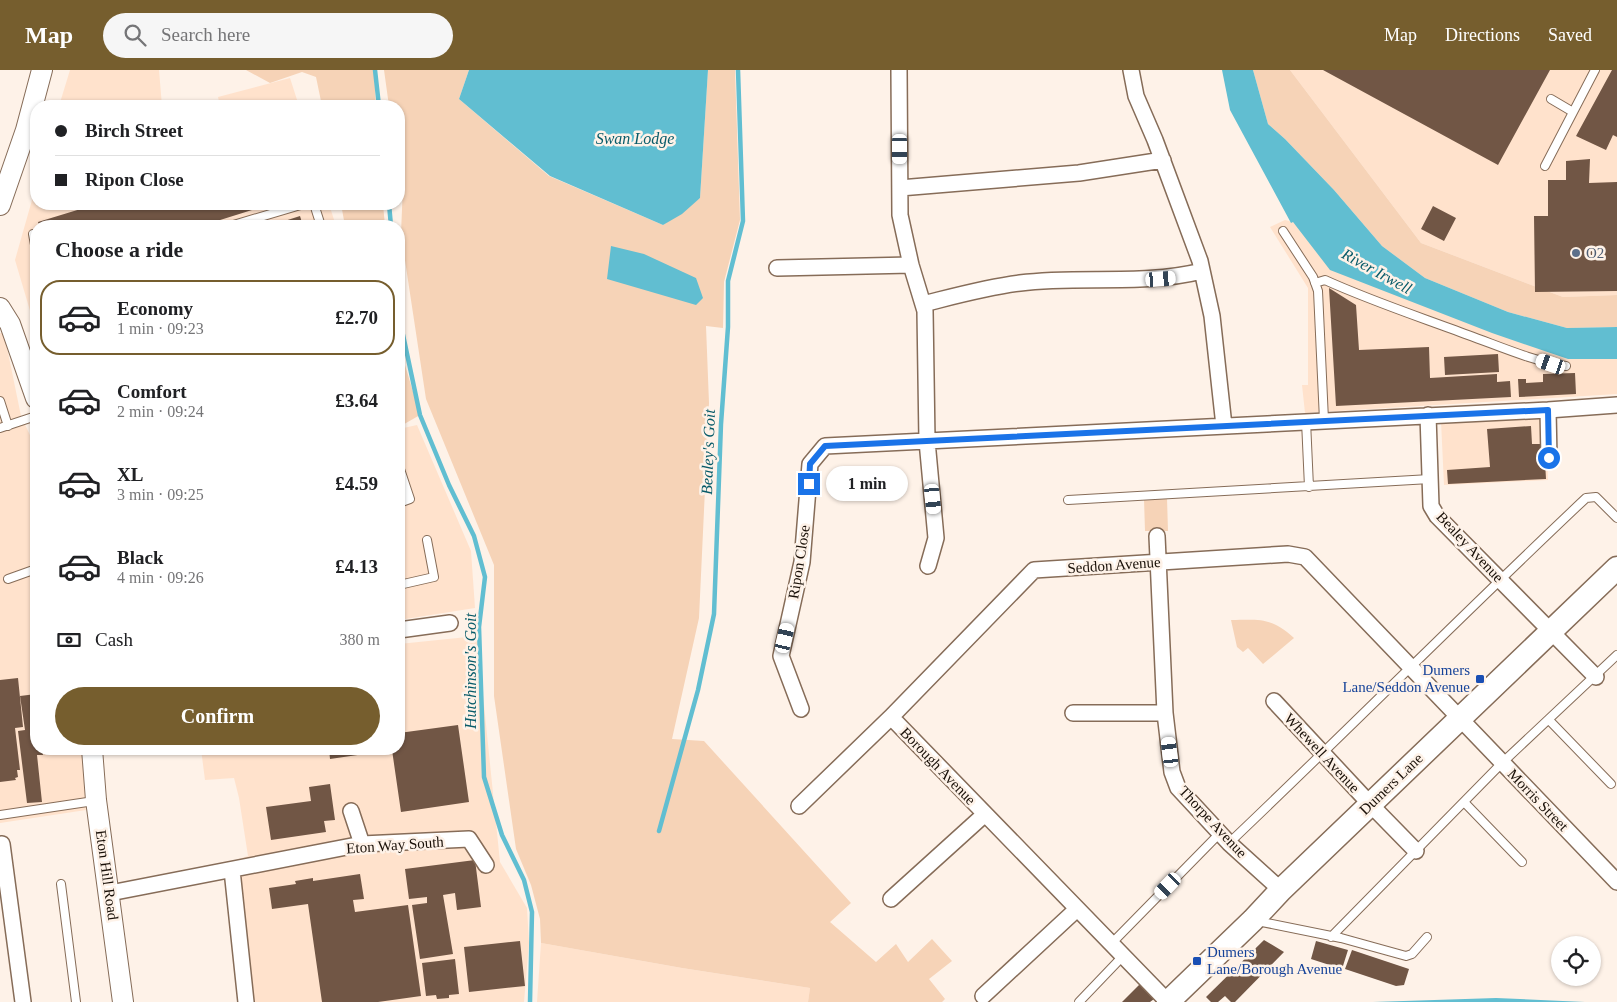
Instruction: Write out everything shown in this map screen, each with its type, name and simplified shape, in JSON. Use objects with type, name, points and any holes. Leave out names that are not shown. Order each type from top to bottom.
[{"type":"main road","name":"Dumers Lane","points":[[1168,1002],[1253,920],[1281,890],[1617,568]]},
{"type":"street","points":[[37,100],[42,70]]},
{"type":"street","points":[[899,70],[900,215],[911,265],[925,312],[927,441],[936,538],[928,566]]},
{"type":"street","points":[[1131,70],[1136,96],[1162,160],[1202,271],[1218,357],[1224,426]]},
{"type":"street","points":[[0,205],[30,134]]},
{"type":"street","points":[[900,188],[1079,173],[1162,160]]},
{"type":"street","points":[[777,268],[911,265]]},
{"type":"street","points":[[923,304],[968,292],[1020,282],[1081,279],[1149,280],[1172,278],[1202,271]]},
{"type":"street","points":[[0,308],[10,324],[30,381]]},
{"type":"street","points":[[927,441],[1617,405]]},
{"type":"street","points":[[1548,410],[1549,458]]},
{"type":"street","name":"Bealey Avenue","points":[[1428,415],[1431,506],[1437,516],[1596,677]]},
{"type":"street","name":"Ripon Close","points":[[801,709],[781,656],[802,562],[810,464],[825,446],[927,441]]},
{"type":"street","name":"Thorpe Avenue","points":[[1156,536],[1165,713],[1172,772],[1178,788],[1225,838],[1281,890]]},
{"type":"street","name":"Seddon Avenue","points":[[799,806],[891,717],[1034,570],[1288,554],[1305,557],[1460,717]]},
{"type":"street","points":[[405,629],[450,623]]},
{"type":"street","name":"Whewell Avenue","points":[[1274,701],[1416,851]]},
{"type":"street","points":[[1073,713],[1165,713]]},
{"type":"street","name":"Borough Avenue","points":[[891,717],[1168,1002]]},
{"type":"street","name":"Morris Street","points":[[1460,717],[1617,882]]},
{"type":"street","name":"Eton Hill Road","points":[[92,755],[96,800],[110,893],[123,1002]]},
{"type":"street","points":[[351,811],[362,844]]},
{"type":"street","name":"Borough Avenue","points":[[891,899],[985,814]]},
{"type":"street","name":"Eton Way South","points":[[110,893],[362,844],[469,840],[486,865]]},
{"type":"street","points":[[2,844],[23,1002]]},
{"type":"street","points":[[232,870],[246,1002]]},
{"type":"street","points":[[984,996],[1077,909]]},
{"type":"lane","points":[[1545,166],[1594,70]]},
{"type":"lane","points":[[1551,99],[1572,112]]},
{"type":"lane","points":[[250,220],[284,210]]},
{"type":"lane","points":[[1283,231],[1318,291],[1324,420]]},
{"type":"lane","points":[[1315,283],[1325,280],[1356,294],[1493,344],[1551,364],[1566,366]]},
{"type":"lane","points":[[0,401],[4,427],[30,418]]},
{"type":"lane","points":[[1306,422],[1309,487]]},
{"type":"lane","points":[[1068,500],[1430,479]]},
{"type":"lane","points":[[405,484],[410,499],[405,501]]},
{"type":"lane","points":[[1111,944],[1225,838],[1323,754],[1410,666],[1586,498],[1596,497],[1617,518]]},
{"type":"lane","points":[[405,583],[434,576],[427,540]]},
{"type":"lane","points":[[8,579],[30,571]]},
{"type":"lane","points":[[1331,937],[1502,763],[1596,677],[1617,655]]},
{"type":"lane","points":[[1549,720],[1611,784]]},
{"type":"lane","points":[[0,816],[96,800]]},
{"type":"lane","points":[[1464,802],[1522,862]]},
{"type":"lane","points":[[61,884],[76,1002]]},
{"type":"lane","points":[[1253,920],[1406,956],[1412,954],[1427,938]]},
{"type":"lane","points":[[1079,1002],[1123,956]]},
{"type":"shaded area","points":[[70,70],[159,70],[162,100],[61,100]]},
{"type":"shaded area","points":[[246,70],[374,70],[376,100],[321,100],[316,77],[302,72],[270,83]]},
{"type":"shaded area","points":[[384,70],[469,70],[459,99],[549,176],[663,225],[700,198],[708,70],[735,70],[740,220],[724,282],[723,328],[706,326],[709,403],[699,618],[672,739],[704,741],[851,903],[830,922],[876,962],[896,944],[908,962],[932,939],[952,961],[929,979],[945,999],[942,1002],[808,1002],[810,988],[541,943],[540,919],[531,885],[516,849],[494,696],[494,565],[426,399],[405,260],[405,220],[402,220],[402,210],[405,210],[405,100],[388,100]]},
{"type":"shaded area","points":[[1253,70],[1290,70],[1421,243],[1563,297],[1617,295],[1617,327],[1567,328],[1508,312],[1425,278],[1382,246],[1334,190],[1268,124]]},
{"type":"shaded area","points":[[1290,70],[1617,70],[1617,295],[1563,297],[1421,243]]},
{"type":"shaded area","points":[[290,78],[297,100],[219,100],[218,97]]},
{"type":"shaded area","points":[[30,207],[30,210],[331,210],[334,220],[30,220],[30,311],[15,260]]},
{"type":"shaded area","points":[[342,210],[384,210],[384,220],[344,220]]},
{"type":"shaded area","points":[[1285,220],[1293,222],[1302,231],[1568,359],[1617,359],[1617,394],[1305,413],[1302,385],[1308,385],[1308,288],[1270,227]]},
{"type":"shaded area","points":[[0,333],[4,333],[21,416],[30,435],[30,755],[82,755],[86,810],[0,823]]},
{"type":"shaded area","points":[[405,365],[420,415],[405,424]]},
{"type":"shaded area","points":[[1546,417],[1548,480],[1444,485],[1441,421]]},
{"type":"shaded area","points":[[417,425],[471,551],[475,608],[405,619],[405,428]]},
{"type":"shaded area","points":[[1167,498],[1168,531],[1145,531],[1144,499]]},
{"type":"shaded area","points":[[1231,620],[1258,620],[1272,623],[1294,638],[1263,664],[1248,648],[1243,652],[1237,647]]},
{"type":"shaded area","points":[[477,636],[500,862],[527,908],[529,943],[524,1002],[241,1002],[229,862],[248,856],[239,798],[234,778],[205,780],[202,755],[405,755],[405,643]]},
{"type":"shaded area","points":[[541,943],[810,988],[808,1002],[537,1002]]},
{"type":"water","name":"Swan Lodge","points":[[469,70],[708,70],[700,198],[682,214],[663,225],[550,176],[459,99]]},
{"type":"water","name":"River Irwell","points":[[1222,70],[1253,70],[1268,124],[1334,190],[1382,246],[1425,278],[1508,312],[1567,328],[1617,327],[1617,359],[1568,359],[1492,333],[1330,270],[1293,222],[1291,223],[1230,110]]},
{"type":"water","points":[[611,246],[644,254],[696,278],[703,298],[696,305],[607,279]]},
{"type":"water","points":[[1496,998],[1585,1002],[1373,1002]]},
{"type":"building","points":[[1323,70],[1550,70],[1498,165]]},
{"type":"building","points":[[1612,70],[1617,70],[1617,137],[1613,135],[1606,150],[1576,136]]},
{"type":"building","name":"O2","points":[[1590,159],[1589,183],[1617,182],[1617,291],[1535,292],[1534,216],[1548,216],[1548,180],[1566,180],[1566,161]]},
{"type":"building","points":[[1433,206],[1456,218],[1444,241],[1421,229]]},
{"type":"building","points":[[77,210],[252,210],[220,220],[45,220]]},
{"type":"building","points":[[300,216],[301,220],[288,220]]},
{"type":"building","points":[[1329,288],[1356,305],[1359,350],[1429,347],[1430,378],[1497,374],[1497,382],[1510,381],[1511,397],[1336,406]]},
{"type":"building","points":[[1498,354],[1499,372],[1445,375],[1444,357]]},
{"type":"building","points":[[1575,373],[1576,394],[1519,397],[1518,379],[1526,379],[1526,383],[1543,382],[1543,374]]},
{"type":"building","points":[[1531,426],[1532,444],[1544,444],[1546,479],[1448,484],[1447,470],[1490,467],[1487,429]]},
{"type":"building","points":[[18,678],[23,727],[15,728],[20,770],[17,770],[18,777],[15,778],[16,780],[0,782],[0,680]]},
{"type":"building","points":[[30,695],[30,755],[37,755],[42,802],[27,803],[18,731],[25,730],[20,696]]},
{"type":"building","points":[[458,725],[469,802],[401,812],[393,755],[405,755],[405,732]]},
{"type":"building","points":[[330,755],[358,755],[330,759]]},
{"type":"building","points":[[330,784],[335,820],[324,821],[326,832],[271,840],[266,807],[311,801],[309,787]]},
{"type":"building","points":[[475,860],[481,907],[457,910],[455,893],[443,895],[453,954],[420,959],[412,905],[427,903],[427,897],[409,899],[405,869]]},
{"type":"building","points":[[360,874],[364,899],[353,900],[355,912],[408,905],[421,996],[378,1002],[322,1002],[308,904],[272,909],[269,888],[296,884],[295,881],[313,878],[313,881]]},
{"type":"building","points":[[1264,940],[1284,952],[1235,1002],[1231,1002],[1225,996],[1218,1002],[1211,1002],[1206,997]]},
{"type":"building","points":[[520,941],[525,986],[469,992],[464,947]]},
{"type":"building","points":[[1316,941],[1348,950],[1342,969],[1311,959]]},
{"type":"building","points":[[1352,950],[1409,969],[1404,985],[1396,986],[1345,969]]},
{"type":"building","points":[[455,959],[459,994],[449,995],[449,998],[437,999],[436,995],[426,996],[422,963]]},
{"type":"building","points":[[1140,984],[1154,999],[1150,1002],[1122,1002]]},
{"type":"waterway","name":"Hutchinson's Goit","points":[[375,70],[378,100]]},
{"type":"waterway","name":"Bealey's Goit","points":[[659,831],[698,690],[714,614],[721,424],[728,327],[728,281],[743,221],[738,70]]},
{"type":"waterway","name":"Hutchinson's Goit","points":[[390,210],[390,220]]},
{"type":"waterway","name":"Hutchinson's Goit","points":[[405,344],[420,415],[449,485],[474,536],[485,577],[479,627],[484,777],[502,835],[524,880],[532,912],[530,1002]]},
{"type":"place","name":"O2","points":[[1576,253]]},
{"type":"place","name":"Dumers Lane/Seddon Avenue","points":[[1480,679]]},
{"type":"place","name":"Dumers Lane/Borough Avenue","points":[[1197,961]]},
{"type":"route","points":[[809,484],[810,464],[825,446],[1548,410],[1549,458]]}]
